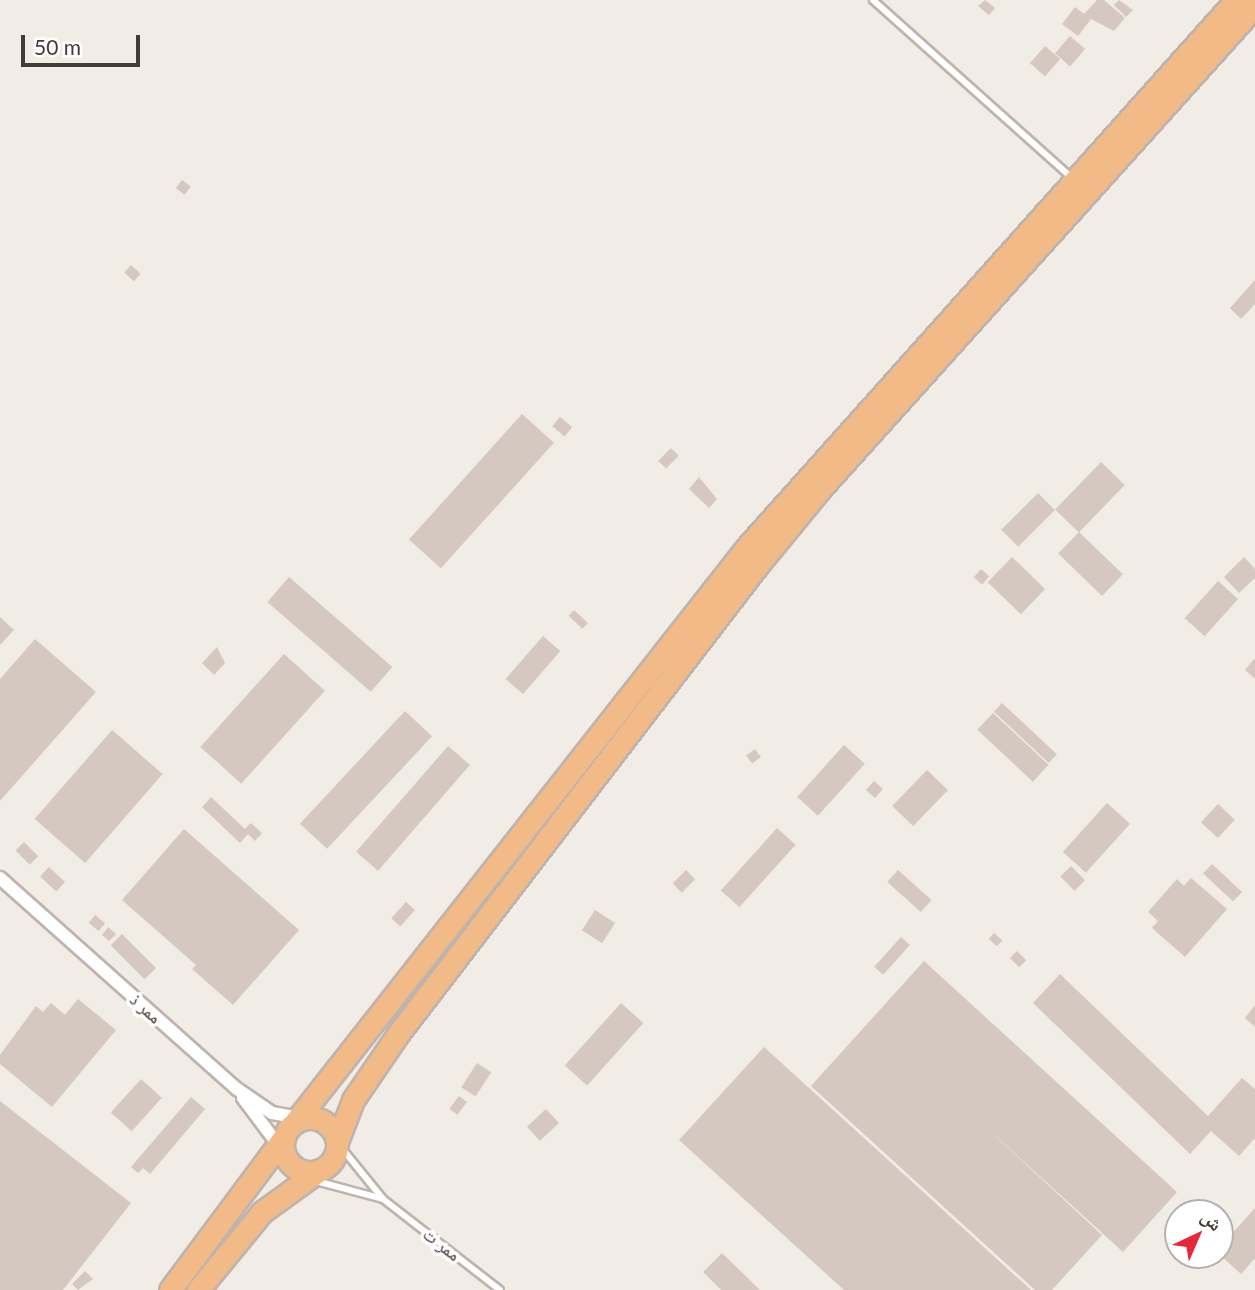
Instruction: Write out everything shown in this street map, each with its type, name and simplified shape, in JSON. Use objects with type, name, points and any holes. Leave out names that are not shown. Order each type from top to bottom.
[{"type":"highway","points":[[296,1146],[333,1159],[353,1100],[398,1034],[757,566],[1236,0]]},
{"type":"highway","points":[[170,1290],[296,1146],[747,547],[1081,186],[1255,6]]},
{"type":"highway","points":[[198,1290],[262,1212],[296,1146],[329,1125],[337,1142]]},
{"type":"street","name":"ممر ذ","points":[[0,878],[237,1089],[272,1113],[296,1146]]},
{"type":"street","points":[[237,1089],[296,1146]]},
{"type":"lane","points":[[873,0],[1081,186]]},
{"type":"lane","name":"ممر ت","points":[[337,1142],[383,1199]]},
{"type":"lane","name":"ممر ت","points":[[296,1146],[383,1199],[500,1290]]},
{"type":"building","points":[[985,0],[995,8],[989,15],[978,6]]},
{"type":"building","points":[[1097,0],[1104,0],[1125,18],[1114,31],[1091,19],[1078,36],[1062,24],[1075,7],[1084,14]]},
{"type":"building","points":[[1119,0],[1133,10],[1126,17],[1114,5]]},
{"type":"building","points":[[1070,36],[1085,49],[1070,66],[1055,53]]},
{"type":"building","points":[[1045,46],[1060,59],[1045,76],[1030,63]]},
{"type":"building","points":[[182,180],[191,187],[185,195],[176,188]]},
{"type":"building","points":[[131,265],[141,274],[134,281],[124,272]]},
{"type":"building","points":[[1255,280],[1255,304],[1241,319],[1230,308]]},
{"type":"building","points":[[522,414],[554,443],[441,568],[409,540]]},
{"type":"building","points":[[560,417],[572,427],[565,436],[552,426]]},
{"type":"building","points":[[671,448],[679,456],[666,469],[658,461]]},
{"type":"building","points":[[1101,462],[1125,485],[1079,532],[1055,509]]},
{"type":"building","points":[[699,477],[717,499],[709,508],[689,489]]},
{"type":"building","points":[[1038,493],[1055,510],[1018,547],[1001,530]]},
{"type":"building","points":[[1079,532],[1123,574],[1102,596],[1058,554]]},
{"type":"building","points":[[1012,557],[1045,589],[1021,614],[988,582]]},
{"type":"building","points":[[1244,557],[1255,569],[1255,578],[1239,593],[1224,577]]},
{"type":"building","points":[[981,569],[989,576],[982,585],[974,577]]},
{"type":"building","points":[[289,577],[392,667],[371,692],[267,602]]},
{"type":"building","points":[[1218,581],[1238,599],[1205,636],[1185,618]]},
{"type":"building","points":[[574,610],[588,623],[582,629],[569,616]]},
{"type":"building","points":[[0,617],[14,630],[0,645]]},
{"type":"building","points":[[543,636],[560,651],[523,694],[506,679]]},
{"type":"building","points":[[35,639],[96,692],[0,801],[0,679]]},
{"type":"building","points":[[217,647],[225,663],[214,675],[202,663]]},
{"type":"building","points":[[284,654],[325,691],[241,784],[200,747]]},
{"type":"building","points":[[1255,658],[1255,679],[1245,670]]},
{"type":"building","points":[[1002,703],[1057,754],[1049,763],[994,712]]},
{"type":"building","points":[[405,711],[432,736],[327,849],[300,824]]},
{"type":"building","points":[[993,713],[1049,765],[1033,782],[977,730]]},
{"type":"building","points":[[112,730],[163,774],[85,863],[35,819]]},
{"type":"building","points":[[844,745],[865,764],[818,816],[797,797]]},
{"type":"building","points":[[448,746],[470,765],[378,871],[356,852]]},
{"type":"building","points":[[755,749],[761,757],[752,764],[746,756]]},
{"type":"building","points":[[927,770],[948,790],[913,826],[892,806]]},
{"type":"building","points":[[874,781],[883,789],[875,798],[866,790]]},
{"type":"building","points":[[211,797],[245,829],[251,823],[262,833],[255,841],[248,834],[240,843],[202,807]]},
{"type":"building","points":[[1107,803],[1130,824],[1086,873],[1063,852]]},
{"type":"building","points":[[1218,804],[1235,820],[1218,838],[1201,822]]},
{"type":"building","points":[[777,828],[796,845],[739,907],[721,890]]},
{"type":"building","points":[[184,829],[299,930],[233,1005],[192,969],[196,965],[122,900]]},
{"type":"building","points":[[24,842],[38,856],[30,865],[16,850]]},
{"type":"building","points":[[1212,864],[1242,892],[1233,901],[1203,874]]},
{"type":"building","points":[[1071,866],[1085,880],[1075,891],[1060,877]]},
{"type":"building","points":[[49,867],[65,882],[56,892],[40,877]]},
{"type":"building","points":[[686,870],[695,879],[682,893],[673,883]]},
{"type":"building","points":[[898,870],[931,900],[921,912],[887,882]]},
{"type":"building","points":[[1191,878],[1227,909],[1185,957],[1152,928],[1158,921],[1148,912],[1177,879],[1184,886]]},
{"type":"building","points":[[406,902],[415,910],[400,926],[391,918]]},
{"type":"building","points":[[595,910],[615,923],[602,943],[582,930]]},
{"type":"building","points":[[95,915],[105,923],[99,931],[89,923]]},
{"type":"building","points":[[108,927],[116,934],[109,941],[102,935]]},
{"type":"building","points":[[994,933],[1002,940],[997,946],[989,939]]},
{"type":"building","points":[[122,934],[156,968],[145,979],[111,945]]},
{"type":"building","points":[[901,937],[910,945],[883,975],[874,967]]},
{"type":"building","points":[[1017,951],[1026,960],[1019,967],[1010,958]]},
{"type":"building","points":[[924,961],[1177,1192],[1171,1199],[1164,1199],[1164,1206],[1123,1252],[980,1122],[1102,1235],[1052,1290],[1035,1290],[811,1086]]},
{"type":"building","points":[[1060,974],[1208,1116],[1242,1078],[1255,1089],[1255,1138],[1239,1156],[1211,1131],[1190,1154],[1033,1003]]},
{"type":"building","points":[[78,999],[116,1030],[52,1107],[0,1064],[0,1055],[36,1006],[43,1012],[51,1003],[65,1015]]},
{"type":"building","points":[[621,1003],[643,1023],[587,1085],[565,1065]]},
{"type":"building","points":[[1255,1005],[1255,1027],[1245,1018]]},
{"type":"building","points":[[764,1047],[1031,1290],[844,1290],[679,1140]]},
{"type":"building","points":[[477,1063],[491,1072],[475,1097],[461,1087]]},
{"type":"building","points":[[141,1079],[162,1098],[132,1131],[111,1112]]},
{"type":"building","points":[[459,1096],[467,1102],[457,1115],[449,1109]]},
{"type":"building","points":[[191,1097],[205,1109],[150,1174],[143,1168],[138,1173],[131,1167]]},
{"type":"building","points":[[0,1101],[131,1203],[63,1290],[0,1290]]},
{"type":"building","points":[[546,1109],[559,1123],[540,1141],[527,1127]]},
{"type":"building","points":[[1255,1208],[1255,1258],[1241,1274],[1234,1268],[1234,1231]]},
{"type":"building","points":[[722,1253],[760,1290],[721,1290],[703,1272]]},
{"type":"building","points":[[85,1271],[93,1279],[78,1290],[72,1284]]}]
